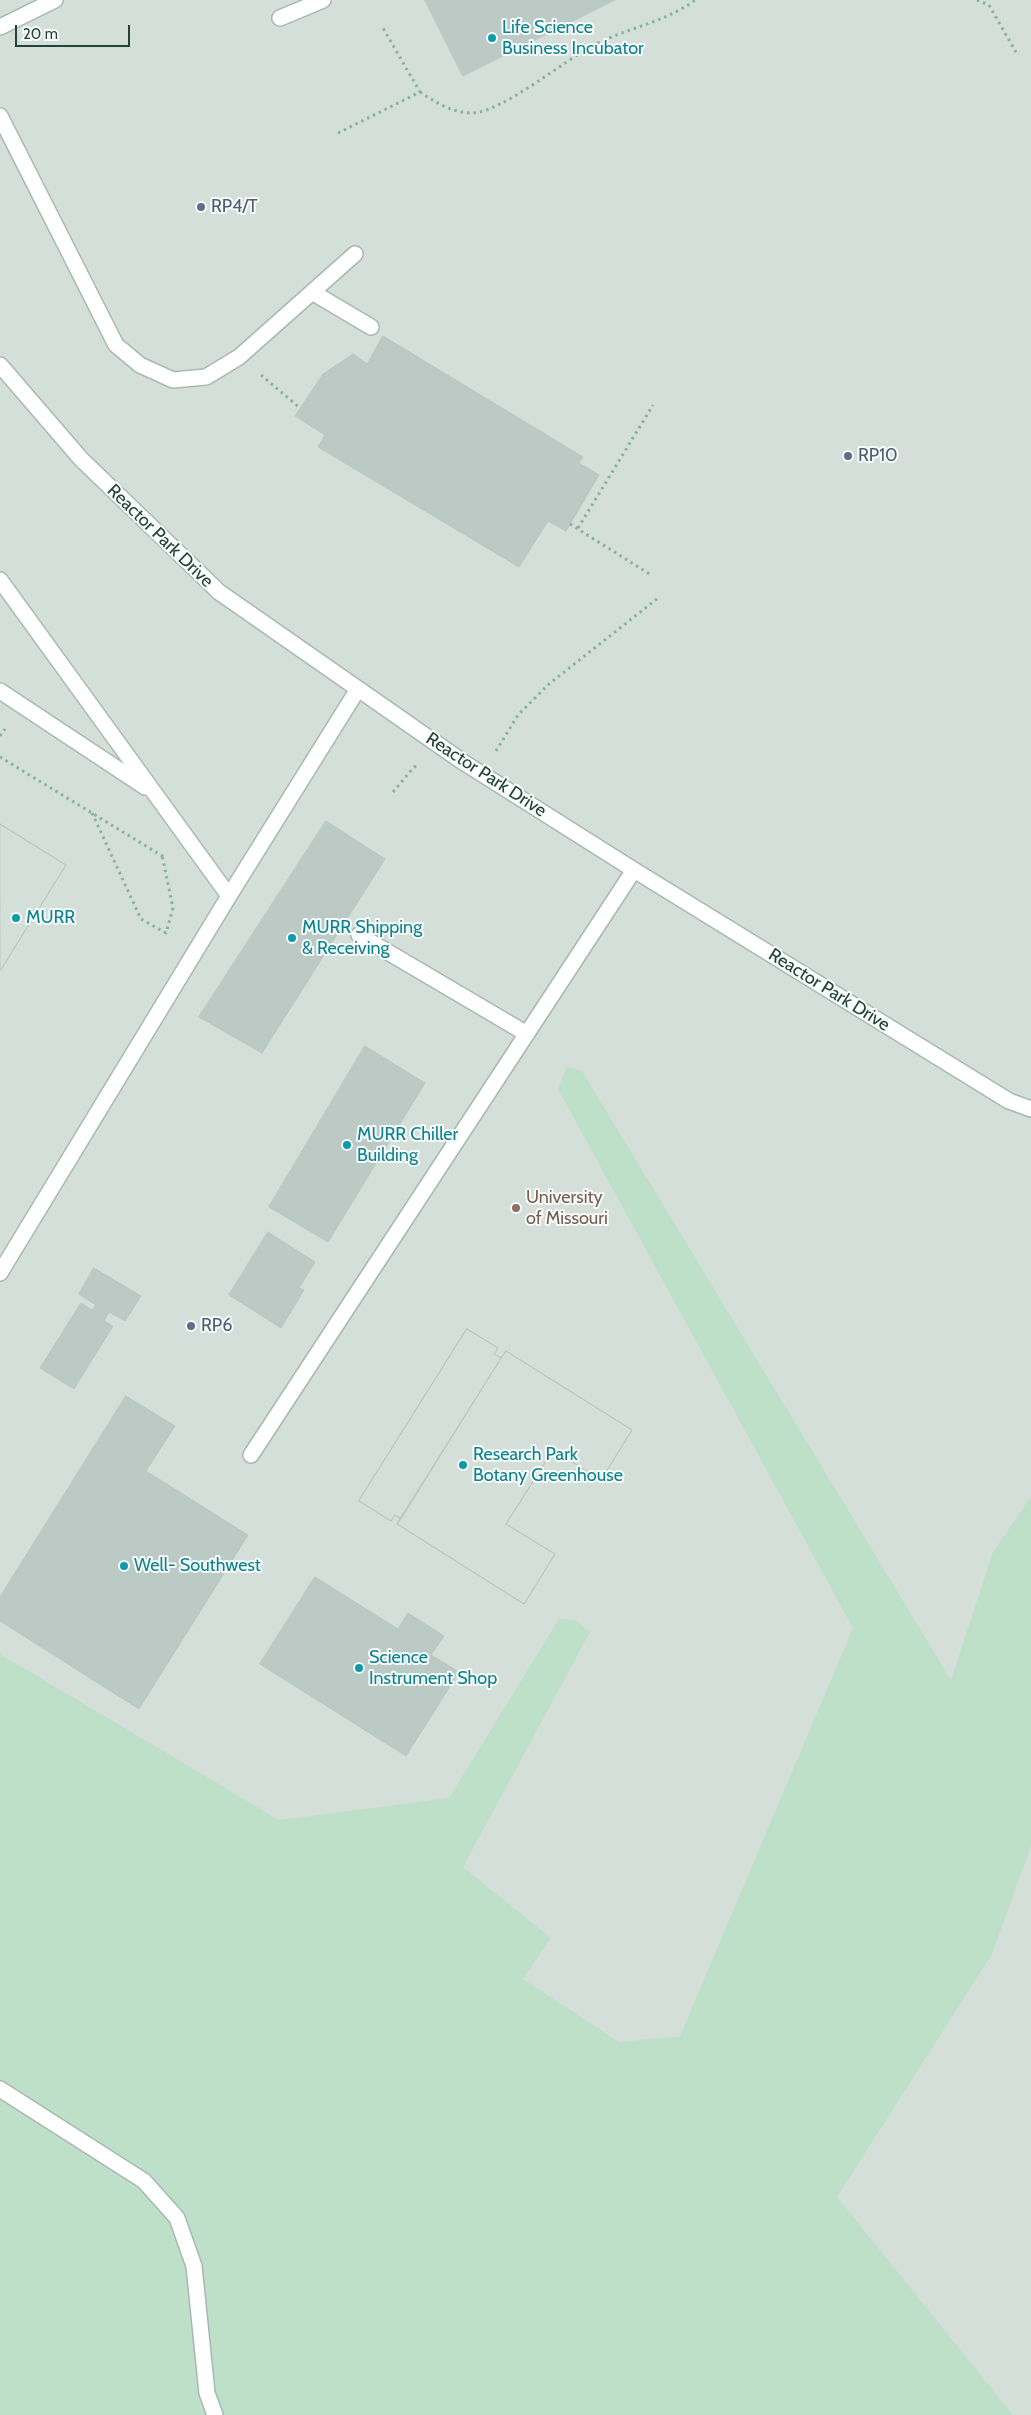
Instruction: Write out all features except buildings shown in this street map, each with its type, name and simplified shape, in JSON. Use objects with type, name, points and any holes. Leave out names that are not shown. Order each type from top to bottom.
[{"type":"street","points":[[0,27],[55,0]]},
{"type":"street","points":[[280,18],[322,0]]},
{"type":"street","points":[[0,116],[116,345],[140,365],[174,380],[206,377],[239,357],[355,254]]},
{"type":"street","points":[[312,292],[372,326]]},
{"type":"street","name":"Reactor Park Drive","points":[[0,365],[81,459],[219,592],[463,762],[634,870],[1009,1101],[1031,1109]]},
{"type":"street","points":[[0,580],[229,896]]},
{"type":"street","points":[[0,1273],[229,896],[358,689]]},
{"type":"street","points":[[0,691],[155,794]]},
{"type":"street","points":[[251,1455],[634,870]]},
{"type":"street","points":[[359,935],[527,1034]]},
{"type":"street","points":[[0,2089],[144,2181],[177,2218],[194,2266],[207,2393],[215,2415]]},
{"type":"path","points":[[383,28],[420,92],[446,108],[473,113],[506,102],[593,46],[628,29],[680,11],[694,0]]},
{"type":"path","points":[[977,0],[989,5],[1017,54]]},
{"type":"path","points":[[338,134],[420,92]]},
{"type":"path","points":[[239,357],[300,408]]},
{"type":"path","points":[[578,528],[653,405]]},
{"type":"path","points":[[570,524],[651,575]]},
{"type":"path","points":[[463,762],[496,752],[518,716],[549,684],[658,598]]},
{"type":"path","points":[[0,757],[170,860]]},
{"type":"path","points":[[92,812],[141,919],[166,933],[173,908],[162,855]]},
{"type":"shaded area","name":"University of Missouri","points":[[0,0],[1031,0],[1031,2415],[0,2415]]},
{"type":"green space","points":[[567,1066],[582,1071],[951,1680],[993,1552],[1031,1497],[1031,1846],[992,1954],[837,2197],[1013,2415],[0,2415],[0,1654],[279,1820],[449,1798],[559,1619],[576,1620],[590,1632],[463,1867],[551,1938],[523,1979],[619,2042],[680,2036],[853,1628],[558,1089]]},
{"type":"place","name":"Life Science Business Incubator","points":[[492,38]]},
{"type":"place","name":"RP4/T","points":[[201,207]]},
{"type":"place","name":"RP10","points":[[848,456]]},
{"type":"place","name":"MURR","points":[[16,918]]},
{"type":"place","name":"MURR Shipping & Receiving","points":[[292,938]]},
{"type":"place","name":"MURR Chiller Building","points":[[347,1145]]},
{"type":"place","name":"University of Missouri","points":[[516,1208]]},
{"type":"place","name":"RP6","points":[[191,1326]]},
{"type":"place","name":"Research Park Botany Greenhouse","points":[[463,1465]]},
{"type":"place","name":"Well- Southwest","points":[[124,1566]]},
{"type":"place","name":"Science Instrument Shop","points":[[359,1668]]}]
